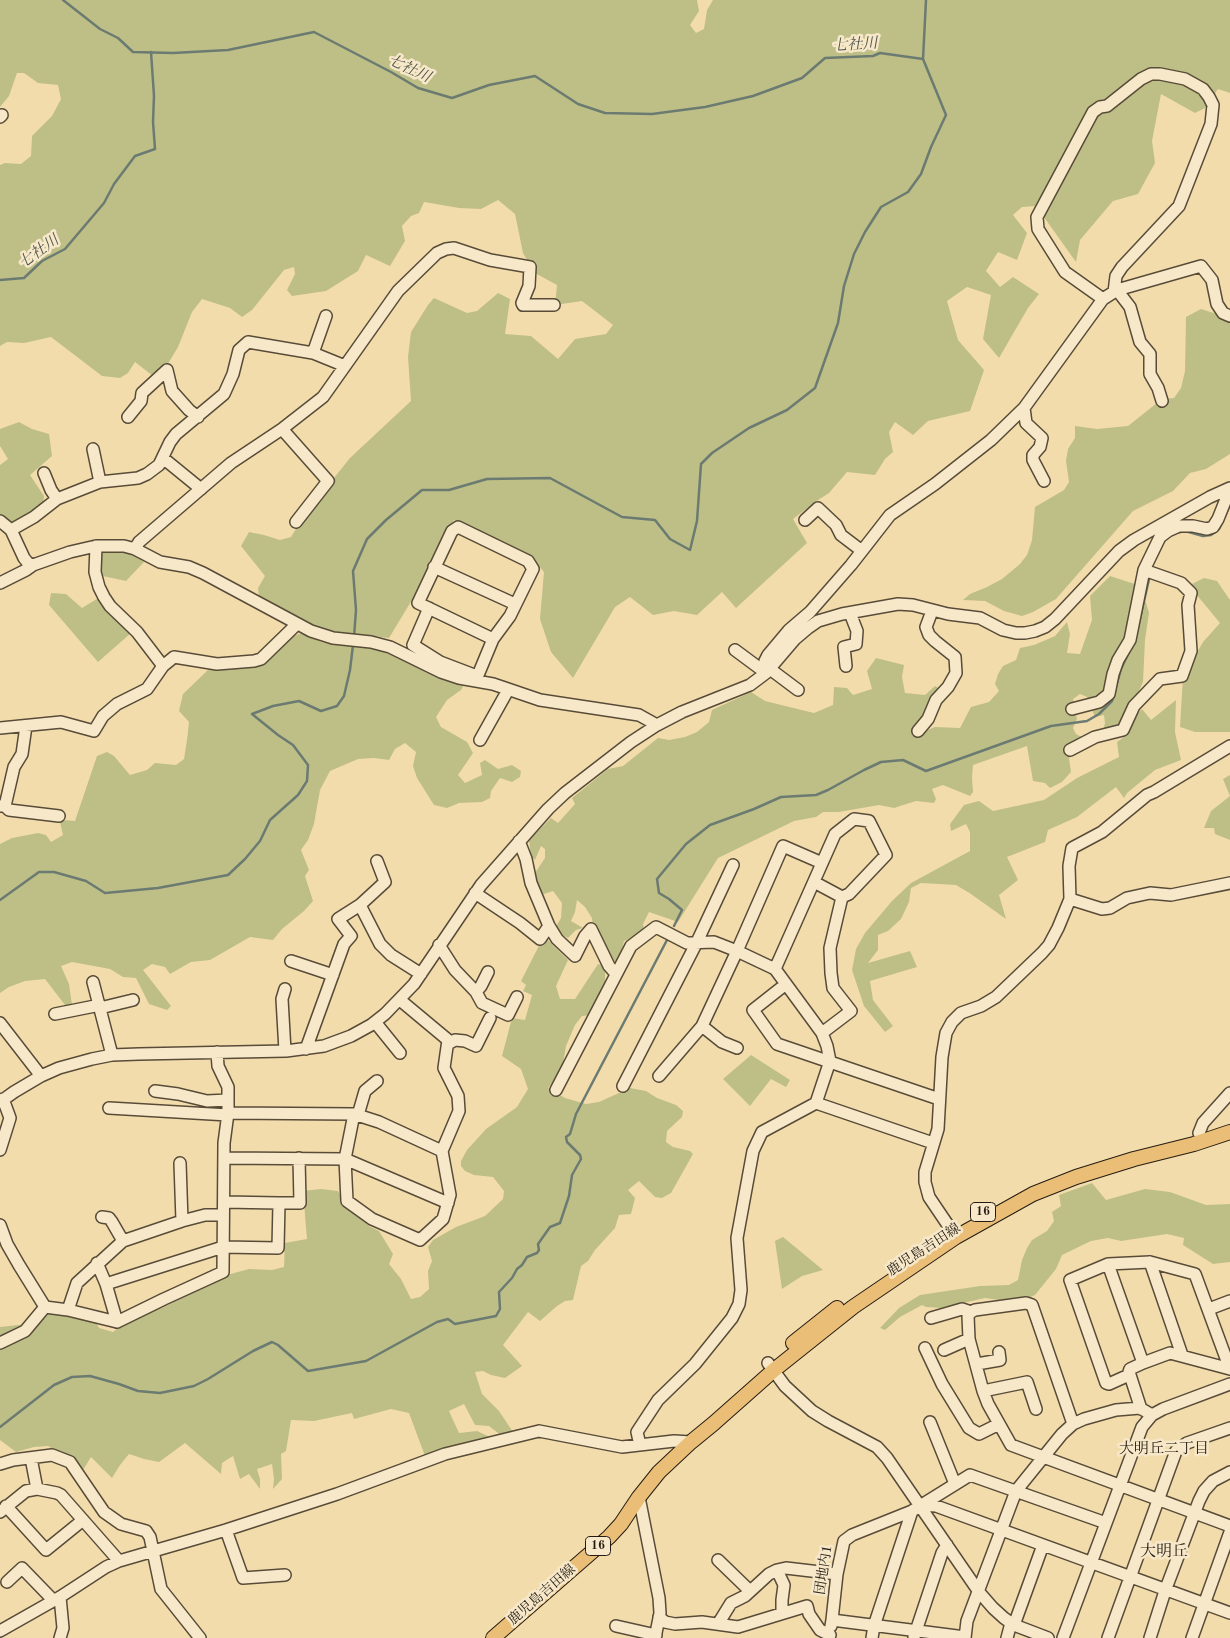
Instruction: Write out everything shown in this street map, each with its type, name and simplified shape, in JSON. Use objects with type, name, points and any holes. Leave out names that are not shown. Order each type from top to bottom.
[{"type":"main road","name":"鹿児島吉田線","points":[[493,1638],[609,1537],[659,1472],[690,1442],[707,1420],[771,1367],[821,1320],[1030,1186],[1075,1168],[1230,1123]]},
{"type":"main road","name":"鹿児島吉田線","points":[[954,1234],[1033,1194],[1076,1177],[1134,1158],[1230,1132]]},
{"type":"street","points":[[1103,299],[1065,272],[1038,229],[1037,217],[1093,112],[1100,107],[1107,106],[1141,78],[1151,74],[1160,74],[1185,80],[1203,89],[1209,97],[1213,105],[1211,124],[1179,206],[1116,276],[1116,291],[1130,307],[1140,342],[1150,354],[1150,374],[1158,388],[1162,401]]},
{"type":"street","points":[[135,549],[139,542],[231,463],[282,429],[323,398],[405,282],[437,253],[454,248],[490,260],[530,267],[529,286],[522,303],[523,305],[554,305]]},
{"type":"street","points":[[768,671],[765,661],[768,655],[795,624],[810,612],[890,516],[990,440],[1024,408],[1103,299],[1116,291],[1202,266],[1212,280],[1218,304],[1223,313],[1230,316]]},
{"type":"street","points":[[313,353],[326,316]]},
{"type":"street","points":[[11,530],[34,517],[57,499],[100,482],[138,478],[159,465],[176,434],[224,394],[230,383],[239,350],[248,342],[313,353],[345,366]]},
{"type":"street","points":[[128,417],[141,401],[142,393],[167,370],[172,391],[198,417]]},
{"type":"street","points":[[1024,408],[1026,423],[1042,438],[1040,447],[1033,455],[1033,460],[1044,481]]},
{"type":"street","points":[[282,429],[328,481],[296,522]]},
{"type":"street","points":[[93,449],[100,482]]},
{"type":"street","points":[[163,458],[201,489]]},
{"type":"street","points":[[44,473],[57,499]]},
{"type":"street","points":[[0,1150],[10,1118],[2,1100],[41,1076],[59,1068],[112,1055],[306,1049],[338,1042],[375,1022],[400,1000],[421,974],[475,893],[496,867],[565,793],[631,742],[657,725],[682,712],[742,689],[768,671],[795,639],[818,621],[898,604],[913,605],[932,611],[980,618],[1003,630],[1025,633],[1035,631],[1055,619],[1120,551],[1134,540],[1210,497],[1230,488]]},
{"type":"street","points":[[1072,709],[1099,702],[1109,694],[1115,667],[1130,640],[1144,570],[1160,537],[1179,526],[1193,526],[1207,530],[1213,527],[1230,494]]},
{"type":"street","points":[[804,520],[818,508],[836,525],[841,535],[862,551]]},
{"type":"street","points":[[0,521],[11,530],[24,558],[33,565]]},
{"type":"street","points":[[477,678],[493,640],[510,616],[533,569],[528,561],[458,527],[452,531],[418,603],[493,640]]},
{"type":"street","points":[[96,546],[95,572],[104,597],[164,666]]},
{"type":"street","points":[[0,583],[33,565],[70,552],[96,546],[124,546],[135,549],[160,562],[189,567],[203,573],[312,631],[333,638],[371,642],[390,647],[441,672],[460,678],[477,678]]},
{"type":"street","points":[[434,567],[516,604]]},
{"type":"street","points":[[1070,750],[1095,737],[1123,730],[1134,706],[1160,679],[1182,676],[1191,651],[1188,605],[1191,593],[1182,583],[1144,570]]},
{"type":"street","points":[[429,608],[413,645],[440,662],[508,690],[540,700],[639,715],[657,725]]},
{"type":"street","points":[[918,731],[928,719],[936,700],[948,687],[956,673],[955,656],[929,635],[926,627],[932,611]]},
{"type":"street","points":[[846,666],[844,647],[856,644],[857,631],[850,613]]},
{"type":"street","points":[[0,728],[61,722],[94,731],[103,716],[117,704],[147,689],[164,666],[174,657],[217,664],[254,661],[261,659],[297,624]]},
{"type":"street","points":[[736,650],[798,690]]},
{"type":"street","points":[[480,740],[508,690]]},
{"type":"street","points":[[26,726],[22,754],[14,767],[3,806],[9,810],[59,816]]},
{"type":"street","points":[[954,1234],[929,1197],[925,1182],[925,1172],[938,1129],[942,1057],[946,1033],[952,1022],[961,1013],[981,1006],[996,997],[1049,945],[1070,899],[1069,866],[1072,848],[1102,832],[1147,795],[1230,746]]},
{"type":"street","points":[[776,969],[835,834],[854,819],[869,822],[886,855],[849,894],[842,897]]},
{"type":"street","points":[[519,841],[526,859],[531,883],[548,926],[557,939],[575,956],[591,928],[616,974]]},
{"type":"street","points":[[658,1076],[702,1026],[738,951],[784,846],[822,863]]},
{"type":"street","points":[[306,1049],[344,944],[351,936],[338,919],[360,905],[385,882],[377,861]]},
{"type":"street","points":[[623,1086],[696,944],[733,866]]},
{"type":"street","points":[[814,882],[842,897]]},
{"type":"street","points":[[1070,899],[1102,909],[1110,908],[1127,898],[1150,893],[1172,895],[1230,883]]},
{"type":"street","points":[[475,893],[520,923],[540,939],[548,926]]},
{"type":"street","points":[[822,1033],[851,1011],[833,988],[831,973],[830,948],[842,897]]},
{"type":"street","points":[[360,905],[380,944],[391,955],[421,974]]},
{"type":"street","points":[[556,1090],[631,946],[656,927],[687,943],[714,942],[776,969],[822,1033],[827,1046],[830,1062],[816,1103],[762,1132],[756,1142],[737,1238],[741,1290],[739,1304],[732,1318],[695,1364],[658,1400],[637,1432],[640,1445]]},
{"type":"street","points":[[440,946],[460,976],[476,992],[482,1003],[508,1016],[517,996]]},
{"type":"street","points":[[291,960],[332,975]]},
{"type":"street","points":[[476,992],[488,972]]},
{"type":"street","points":[[93,982],[112,1055]]},
{"type":"street","points":[[786,984],[753,1010],[777,1044],[939,1099]]},
{"type":"street","points":[[284,1051],[282,999],[286,989]]},
{"type":"street","points":[[55,1014],[94,1006],[100,1008],[133,1000]]},
{"type":"street","points":[[377,1081],[364,1091],[356,1115],[346,1159],[347,1201],[372,1219],[420,1240],[444,1219],[450,1195],[442,1151],[459,1111],[458,1096],[444,1068],[448,1040],[400,1000]]},
{"type":"street","points":[[448,1044],[455,1040],[465,1041],[476,1046],[490,1018]]},
{"type":"street","points":[[375,1022],[400,1053]]},
{"type":"street","points":[[0,1023],[4,1034],[41,1076]]},
{"type":"street","points":[[702,1026],[722,1042],[737,1048]]},
{"type":"street","points":[[45,1307],[68,1310],[117,1322],[223,1272],[224,1143],[228,1114],[228,1086],[218,1066],[217,1052]]},
{"type":"street","points":[[155,1091],[207,1101],[228,1100]]},
{"type":"street","points":[[1199,1133],[1203,1123],[1230,1093]]},
{"type":"street","points":[[816,1103],[933,1143]]},
{"type":"street","points":[[109,1108],[228,1114],[356,1115],[379,1122],[442,1151]]},
{"type":"street","points":[[224,1158],[346,1159],[448,1203]]},
{"type":"street","points":[[224,1202],[300,1203],[299,1158]]},
{"type":"street","points":[[180,1163],[182,1221]]},
{"type":"street","points":[[106,1284],[223,1247],[278,1248],[279,1203]]},
{"type":"street","points":[[68,1310],[77,1283],[123,1241],[205,1215],[223,1215]]},
{"type":"street","points":[[102,1217],[109,1218],[123,1241]]},
{"type":"street","points":[[0,1225],[15,1258],[45,1307]]},
{"type":"street","points":[[1150,1262],[1182,1355]]},
{"type":"street","points":[[1129,1374],[1109,1384],[1106,1383],[1070,1280],[1108,1264],[1150,1262],[1195,1274],[1230,1369]]},
{"type":"street","points":[[98,1263],[117,1322]]},
{"type":"street","points":[[1108,1264],[1143,1363]]},
{"type":"street","points":[[1209,1309],[1230,1301]]},
{"type":"street","points":[[1073,1424],[1032,1305],[1026,1303],[971,1312],[968,1316],[969,1338],[977,1370],[988,1404],[1011,1445],[1230,1526]]},
{"type":"street","points":[[0,1343],[25,1331],[45,1307]]},
{"type":"street","points":[[931,1318],[962,1309],[971,1312]]},
{"type":"street","points":[[944,1350],[969,1338]]},
{"type":"street","points":[[925,1348],[942,1384],[969,1428],[979,1434],[999,1424]]},
{"type":"street","points":[[977,1364],[1000,1360],[999,1352]]},
{"type":"street","points":[[1141,1409],[1129,1374],[1130,1369],[1143,1363],[1170,1353],[1230,1369]]},
{"type":"street","points":[[771,1367],[785,1386],[812,1411],[877,1447],[887,1458],[916,1508],[947,1545],[979,1592],[993,1608],[1013,1624],[1048,1638]]},
{"type":"street","points":[[984,1391],[1027,1382],[1036,1409]]},
{"type":"street","points":[[1063,1638],[1138,1432],[1152,1415],[1163,1409],[1230,1384]]},
{"type":"street","points":[[832,1620],[914,1634],[965,1638],[968,1620],[1016,1491],[1062,1434],[1073,1424],[1084,1419],[1116,1410],[1141,1409],[1152,1415]]},
{"type":"street","points":[[930,1422],[955,1484]]},
{"type":"street","points":[[1108,1638],[1173,1458],[1180,1448],[1187,1443],[1230,1428]]},
{"type":"street","points":[[0,1630],[56,1598],[106,1566],[337,1494],[421,1461],[445,1454],[540,1432],[622,1447],[674,1440],[690,1442]]},
{"type":"street","points":[[0,1464],[4,1461],[52,1455],[70,1462],[104,1512],[121,1524],[146,1531],[150,1537],[161,1589],[200,1638]]},
{"type":"street","points":[[31,1458],[37,1489]]},
{"type":"street","points":[[1150,1638],[1165,1591],[1204,1491],[1212,1481],[1230,1472]]},
{"type":"street","points":[[872,1638],[874,1626],[916,1508],[970,1475],[1106,1523]]},
{"type":"street","points":[[82,1520],[46,1550],[3,1509],[26,1491],[37,1489],[61,1495],[119,1562]]},
{"type":"street","points":[[616,1626],[656,1637],[659,1598],[639,1497]]},
{"type":"street","points":[[916,1508],[936,1506],[1230,1614]]},
{"type":"street","name":"団地内1","points":[[829,1636],[837,1574],[844,1541],[852,1535],[916,1508]]},
{"type":"street","points":[[226,1530],[243,1578],[285,1575]]},
{"type":"street","points":[[1192,1638],[1230,1532]]},
{"type":"street","points":[[914,1634],[942,1553],[947,1545]]},
{"type":"street","points":[[1007,1638],[1043,1545]]},
{"type":"street","points":[[718,1560],[750,1591]]},
{"type":"street","points":[[7,1582],[22,1568],[56,1598],[63,1628],[60,1638]]},
{"type":"street","points":[[718,1624],[731,1603],[745,1596],[769,1574],[777,1570],[786,1568],[837,1574]]},
{"type":"street","points":[[777,1570],[784,1585],[782,1613]]},
{"type":"street","points":[[659,1617],[665,1622],[676,1624],[702,1622],[738,1627],[807,1606],[809,1614],[820,1630],[829,1636]]},
{"type":"green space","points":[[0,0],[697,0],[699,11],[690,25],[696,33],[704,29],[707,10],[713,0],[1230,0],[1230,93],[1218,89],[1205,108],[1195,113],[1161,94],[1152,141],[1155,163],[1138,194],[1113,201],[1080,240],[1076,262],[1036,206],[1022,207],[1013,215],[1027,233],[1017,260],[998,252],[986,271],[1000,287],[1013,277],[1039,294],[1028,308],[999,358],[983,339],[991,295],[967,287],[947,301],[958,340],[984,370],[970,411],[928,421],[913,435],[895,422],[889,432],[893,452],[885,459],[875,475],[847,472],[829,493],[793,519],[807,543],[736,608],[722,592],[697,615],[674,611],[653,615],[630,597],[615,607],[573,678],[551,652],[540,619],[544,572],[532,558],[454,520],[441,541],[421,585],[389,638],[322,630],[259,597],[258,588],[265,576],[241,546],[249,532],[280,540],[291,537],[305,514],[350,458],[411,401],[408,357],[411,332],[434,298],[467,313],[477,311],[498,293],[510,299],[505,334],[531,336],[558,359],[575,339],[606,334],[613,325],[582,301],[555,305],[557,285],[535,273],[523,253],[515,214],[498,200],[481,209],[459,208],[424,202],[419,213],[411,216],[402,226],[405,241],[390,266],[366,255],[358,271],[326,291],[292,296],[287,290],[295,274],[294,267],[284,270],[252,310],[242,317],[230,308],[202,299],[192,312],[178,347],[166,367],[153,376],[135,362],[128,373],[120,378],[102,376],[51,337],[24,343],[7,342],[0,346],[0,165],[5,163],[21,164],[31,156],[32,136],[52,116],[61,99],[58,85],[38,83],[24,73],[17,73],[9,96],[0,107]]},
{"type":"green space","points":[[1201,309],[1223,316],[1230,316],[1230,454],[1206,469],[1190,473],[1173,491],[1133,511],[1056,599],[1033,612],[1022,616],[1004,611],[985,601],[963,600],[970,594],[1002,579],[1020,564],[1027,555],[1032,540],[1035,507],[1064,490],[1069,482],[1066,461],[1068,449],[1075,438],[1075,426],[1097,429],[1128,426],[1162,399],[1174,398],[1181,388],[1185,371],[1186,317]]},
{"type":"green space","points":[[19,422],[32,429],[49,434],[52,456],[30,475],[44,496],[43,505],[12,527],[0,516],[0,465],[8,459],[0,446],[0,429]]},
{"type":"green space","points":[[98,551],[123,551],[144,562],[126,581],[98,575]]},
{"type":"green space","points":[[1110,576],[1141,586],[1149,613],[1145,640],[1143,682],[1122,728],[1102,735],[1105,723],[1104,715],[1095,717],[1087,697],[1080,694],[1073,699],[1077,719],[1073,728],[1076,734],[1093,743],[1069,758],[1071,772],[1062,782],[1050,788],[1045,783],[1033,781],[1027,746],[973,765],[973,792],[970,796],[943,785],[932,789],[936,799],[934,803],[916,801],[894,808],[879,805],[839,812],[823,812],[816,817],[794,821],[718,858],[678,922],[649,912],[643,924],[644,930],[640,935],[624,941],[618,966],[593,928],[592,918],[585,907],[577,900],[571,921],[583,928],[576,930],[568,938],[554,930],[561,918],[562,903],[553,891],[538,896],[531,879],[545,858],[545,849],[541,846],[535,860],[531,856],[529,840],[551,818],[558,823],[575,804],[572,798],[608,769],[623,766],[658,738],[669,740],[685,737],[697,732],[709,722],[712,710],[751,692],[765,701],[814,713],[833,705],[834,687],[847,688],[853,695],[872,689],[867,671],[876,658],[904,665],[902,677],[905,693],[925,695],[935,686],[942,690],[923,732],[935,727],[960,728],[971,707],[989,702],[999,691],[995,684],[998,674],[1003,666],[1016,660],[1020,648],[1034,645],[1055,636],[1067,622],[1070,634],[1067,653],[1080,654],[1092,620],[1090,596]]},
{"type":"green space","points":[[1204,578],[1217,581],[1230,600],[1230,732],[1195,732],[1180,727],[1183,677],[1203,642],[1220,623],[1190,585]]},
{"type":"green space","points":[[51,593],[66,594],[82,608],[100,597],[131,633],[98,662],[49,605]]},
{"type":"green space","points":[[302,633],[321,642],[335,645],[370,647],[461,682],[464,685],[461,690],[447,700],[436,717],[441,727],[467,742],[473,753],[458,775],[465,783],[482,775],[480,763],[485,760],[498,769],[512,765],[521,771],[520,777],[512,782],[500,778],[491,791],[490,798],[482,802],[459,803],[447,808],[434,805],[417,778],[413,766],[416,752],[405,743],[395,749],[389,760],[374,758],[358,759],[330,771],[320,790],[314,824],[308,840],[301,850],[309,870],[305,876],[313,901],[282,929],[273,940],[250,937],[210,960],[191,962],[170,974],[165,967],[152,964],[143,970],[171,1006],[167,1010],[149,1004],[136,978],[123,977],[110,969],[72,962],[61,966],[69,984],[72,1005],[65,1005],[45,979],[25,981],[9,987],[0,993],[0,844],[12,838],[38,833],[46,835],[51,842],[63,835],[60,822],[64,820],[75,821],[97,756],[107,752],[114,756],[130,775],[147,770],[155,763],[176,765],[184,759],[189,722],[179,711],[183,694],[209,669],[223,670],[229,667],[261,662],[285,639]]},
{"type":"green space","points":[[1176,700],[1175,732],[1181,760],[1155,770],[1127,793],[1124,798],[1116,787],[1077,817],[1048,830],[1045,842],[1007,857],[1018,880],[999,895],[1006,919],[956,885],[921,883],[911,888],[909,902],[901,919],[888,931],[878,935],[878,950],[868,963],[910,951],[917,967],[870,981],[873,1000],[893,1026],[885,1032],[864,1006],[852,970],[856,949],[865,933],[892,901],[911,883],[970,851],[970,832],[966,824],[951,831],[950,824],[964,805],[979,801],[993,811],[1044,800],[1077,778],[1119,757],[1117,742],[1124,737],[1129,723],[1142,709],[1151,720]]},
{"type":"green space","points":[[1230,775],[1230,796],[1223,779]]},
{"type":"green space","points":[[1230,796],[1230,840],[1215,834],[1214,828],[1204,828],[1211,811]]},
{"type":"green space","points":[[544,936],[568,960],[556,986],[560,999],[575,999],[598,964],[605,966],[605,983],[592,1015],[582,1016],[575,1025],[566,1046],[562,1069],[548,1088],[565,1098],[586,1104],[599,1102],[630,1088],[646,1091],[657,1098],[676,1105],[683,1111],[682,1117],[667,1131],[666,1142],[673,1147],[690,1151],[693,1154],[671,1193],[662,1198],[655,1197],[639,1181],[628,1190],[635,1198],[631,1214],[619,1215],[615,1228],[595,1250],[588,1261],[581,1266],[573,1300],[565,1301],[557,1306],[540,1321],[528,1312],[503,1345],[522,1366],[505,1378],[483,1371],[475,1372],[482,1394],[499,1411],[513,1432],[502,1436],[489,1426],[475,1425],[464,1404],[449,1411],[459,1433],[477,1431],[492,1438],[425,1456],[409,1413],[391,1409],[354,1419],[352,1413],[314,1421],[291,1420],[286,1451],[281,1454],[282,1479],[273,1489],[272,1464],[257,1469],[260,1489],[249,1474],[240,1479],[233,1456],[222,1463],[221,1474],[185,1443],[159,1462],[129,1454],[112,1478],[91,1457],[80,1475],[65,1456],[48,1446],[34,1447],[16,1452],[0,1440],[0,1327],[27,1324],[50,1311],[96,1322],[99,1328],[113,1332],[148,1312],[162,1308],[227,1275],[249,1269],[272,1270],[284,1267],[285,1243],[307,1239],[303,1191],[321,1189],[338,1191],[344,1202],[369,1226],[379,1231],[393,1254],[389,1264],[401,1279],[411,1299],[420,1297],[429,1289],[428,1271],[432,1261],[428,1247],[433,1240],[456,1227],[485,1216],[503,1199],[504,1191],[493,1177],[474,1175],[465,1171],[461,1166],[461,1161],[467,1150],[486,1129],[517,1107],[528,1089],[521,1069],[502,1056],[512,1018],[525,1020],[532,995],[523,991],[526,985],[521,981]]},
{"type":"green space","points":[[751,1055],[790,1080],[786,1087],[771,1079],[750,1106],[723,1079]]},
{"type":"green space","points":[[1092,1183],[1106,1200],[1145,1189],[1170,1192],[1206,1205],[1230,1204],[1230,1262],[1213,1264],[1183,1245],[1184,1238],[1167,1234],[1121,1241],[1108,1238],[1091,1241],[1062,1255],[1056,1269],[1035,1295],[1024,1300],[1014,1302],[985,1298],[941,1308],[922,1305],[900,1317],[885,1330],[880,1328],[899,1308],[920,1295],[980,1286],[1009,1285],[1018,1280],[1022,1260],[1027,1248],[1032,1240],[1047,1231],[1054,1221],[1052,1212],[1061,1206],[1059,1195]]},
{"type":"green space","points":[[783,1237],[823,1270],[802,1276],[782,1289],[775,1241]]},
{"type":"waterway","name":"七社川","points":[[63,0],[100,29],[118,38],[133,52],[173,53],[228,50],[314,32],[418,88],[452,98],[489,85],[535,76],[578,104],[605,113],[652,114],[705,107],[753,96],[802,78],[825,58],[873,56],[880,53],[923,59],[926,0]]},
{"type":"waterway","name":"七社川","points":[[0,280],[24,278],[42,261],[65,249],[104,203],[114,184],[135,156],[155,149],[151,52]]},
{"type":"waterway","points":[[354,637],[356,610],[353,571],[367,539],[386,520],[422,490],[449,490],[487,479],[550,478],[622,517],[655,520],[670,539],[690,550],[697,521],[701,464],[712,453],[749,428],[787,410],[815,388],[838,323],[844,286],[854,254],[881,207],[908,192],[921,174],[946,115],[923,59]]},
{"type":"waterway","points":[[1224,518],[1230,505]]},
{"type":"waterway","points":[[1176,533],[1185,531],[1203,536],[1211,535],[1221,525]]},
{"type":"waterway","points":[[1135,640],[1150,575]]},
{"type":"waterway","points":[[0,900],[39,872],[54,872],[86,881],[105,893],[158,888],[228,875],[260,841],[270,820],[298,795],[307,781],[308,765],[293,745],[252,714],[273,706],[299,701],[321,711],[337,706],[344,696],[353,645]]},
{"type":"waterway","points":[[674,926],[682,910],[659,893],[657,879],[686,844],[710,825],[781,797],[816,795],[881,762],[903,760],[926,771],[1051,726],[1087,721],[1099,714],[1112,701],[1121,669],[1129,652]]},
{"type":"waterway","points":[[0,1427],[54,1385],[72,1377],[90,1376],[138,1391],[160,1393],[194,1386],[272,1342],[308,1371],[366,1361],[437,1322],[448,1319],[455,1324],[496,1316],[500,1309],[499,1292],[527,1257],[537,1253],[539,1250],[538,1244],[550,1227],[560,1223],[569,1196],[572,1175],[581,1159],[580,1155],[567,1142],[566,1137],[570,1134],[576,1114],[667,940]]},
{"type":"district","name":"大明丘二丁目","points":[[1164,1449]]},
{"type":"district","name":"大明丘","points":[[1164,1552]]}]
